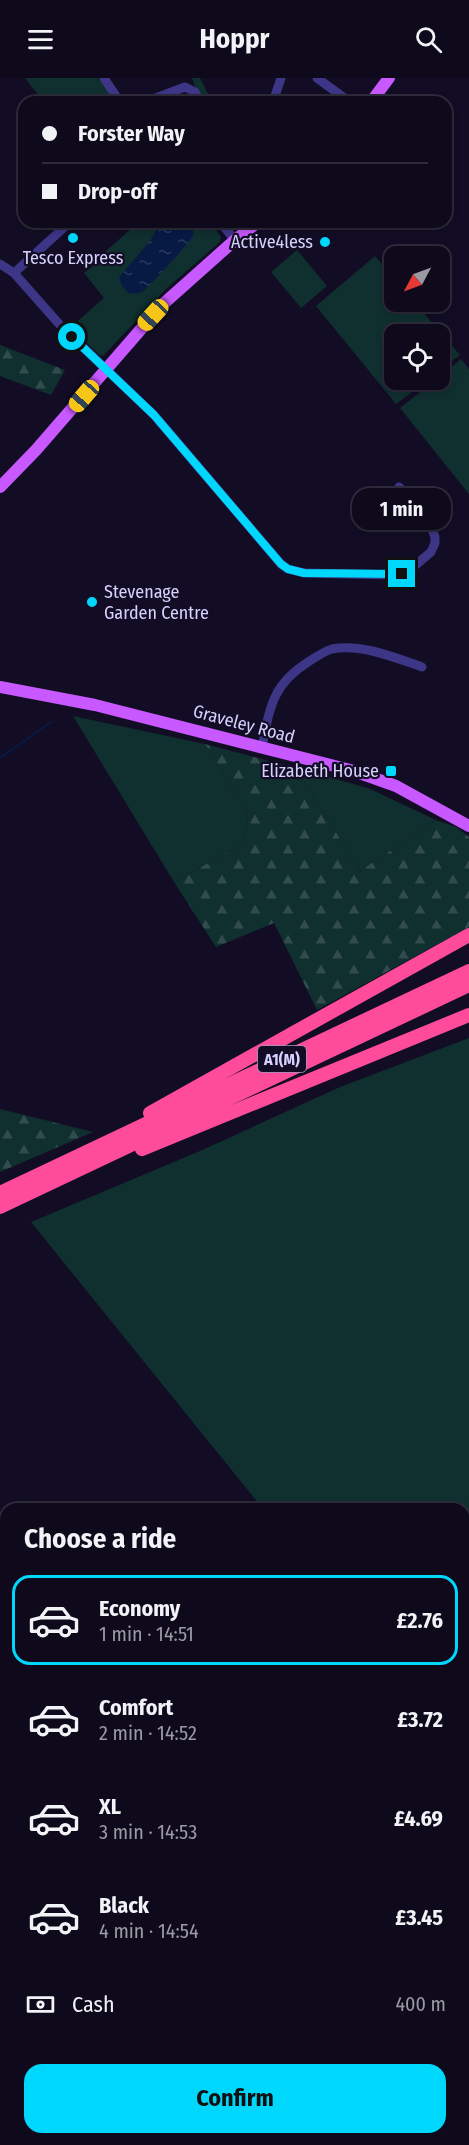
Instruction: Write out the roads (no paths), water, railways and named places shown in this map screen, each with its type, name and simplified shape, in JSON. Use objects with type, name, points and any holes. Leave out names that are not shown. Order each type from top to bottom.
[{"type":"highway","name":"A1(M)","points":[[95,1147],[184,1093],[469,935]]},
{"type":"highway","name":"A1(M)","points":[[0,1193],[469,970]]},
{"type":"highway","name":"A1(M)","points":[[0,1207],[469,985]]},
{"type":"highway","points":[[70,1175],[201,1126],[469,1015]]},
{"type":"main road","points":[[376,96],[389,78]]},
{"type":"main road","points":[[0,487],[36,450],[162,305],[250,228]]},
{"type":"main road","name":"Graveley Road","points":[[0,687],[94,705],[354,771],[396,786],[469,826]]},
{"type":"street","points":[[104,78],[116,96]]},
{"type":"street","points":[[275,96],[281,78]]},
{"type":"street","points":[[322,79],[343,96]]},
{"type":"street","points":[[161,96],[185,87],[195,92],[197,96]]},
{"type":"street","points":[[58,228],[61,231]]},
{"type":"street","points":[[14,273],[64,228]]},
{"type":"street","points":[[224,228],[235,240]]},
{"type":"street","points":[[0,264],[14,273],[60,325],[154,415],[281,564],[288,569],[304,573],[396,575],[411,569],[431,552],[435,537],[430,524],[399,487]]},
{"type":"street","points":[[262,747],[268,716],[280,687],[290,674],[331,649],[381,653],[422,667]]},
{"type":"water","points":[[158,228],[192,228],[193,230],[193,236],[178,255],[146,289],[138,293],[128,293],[119,277],[150,241]]},
{"type":"waterway","points":[[0,758],[51,722]]},
{"type":"place","name":"Tesco Express","points":[[73,238]]},
{"type":"place","name":"Active4less","points":[[325,242]]},
{"type":"place","name":"Stevenage Garden Centre","points":[[92,602]]},
{"type":"place","name":"Elizabeth House","points":[[391,771]]}]
